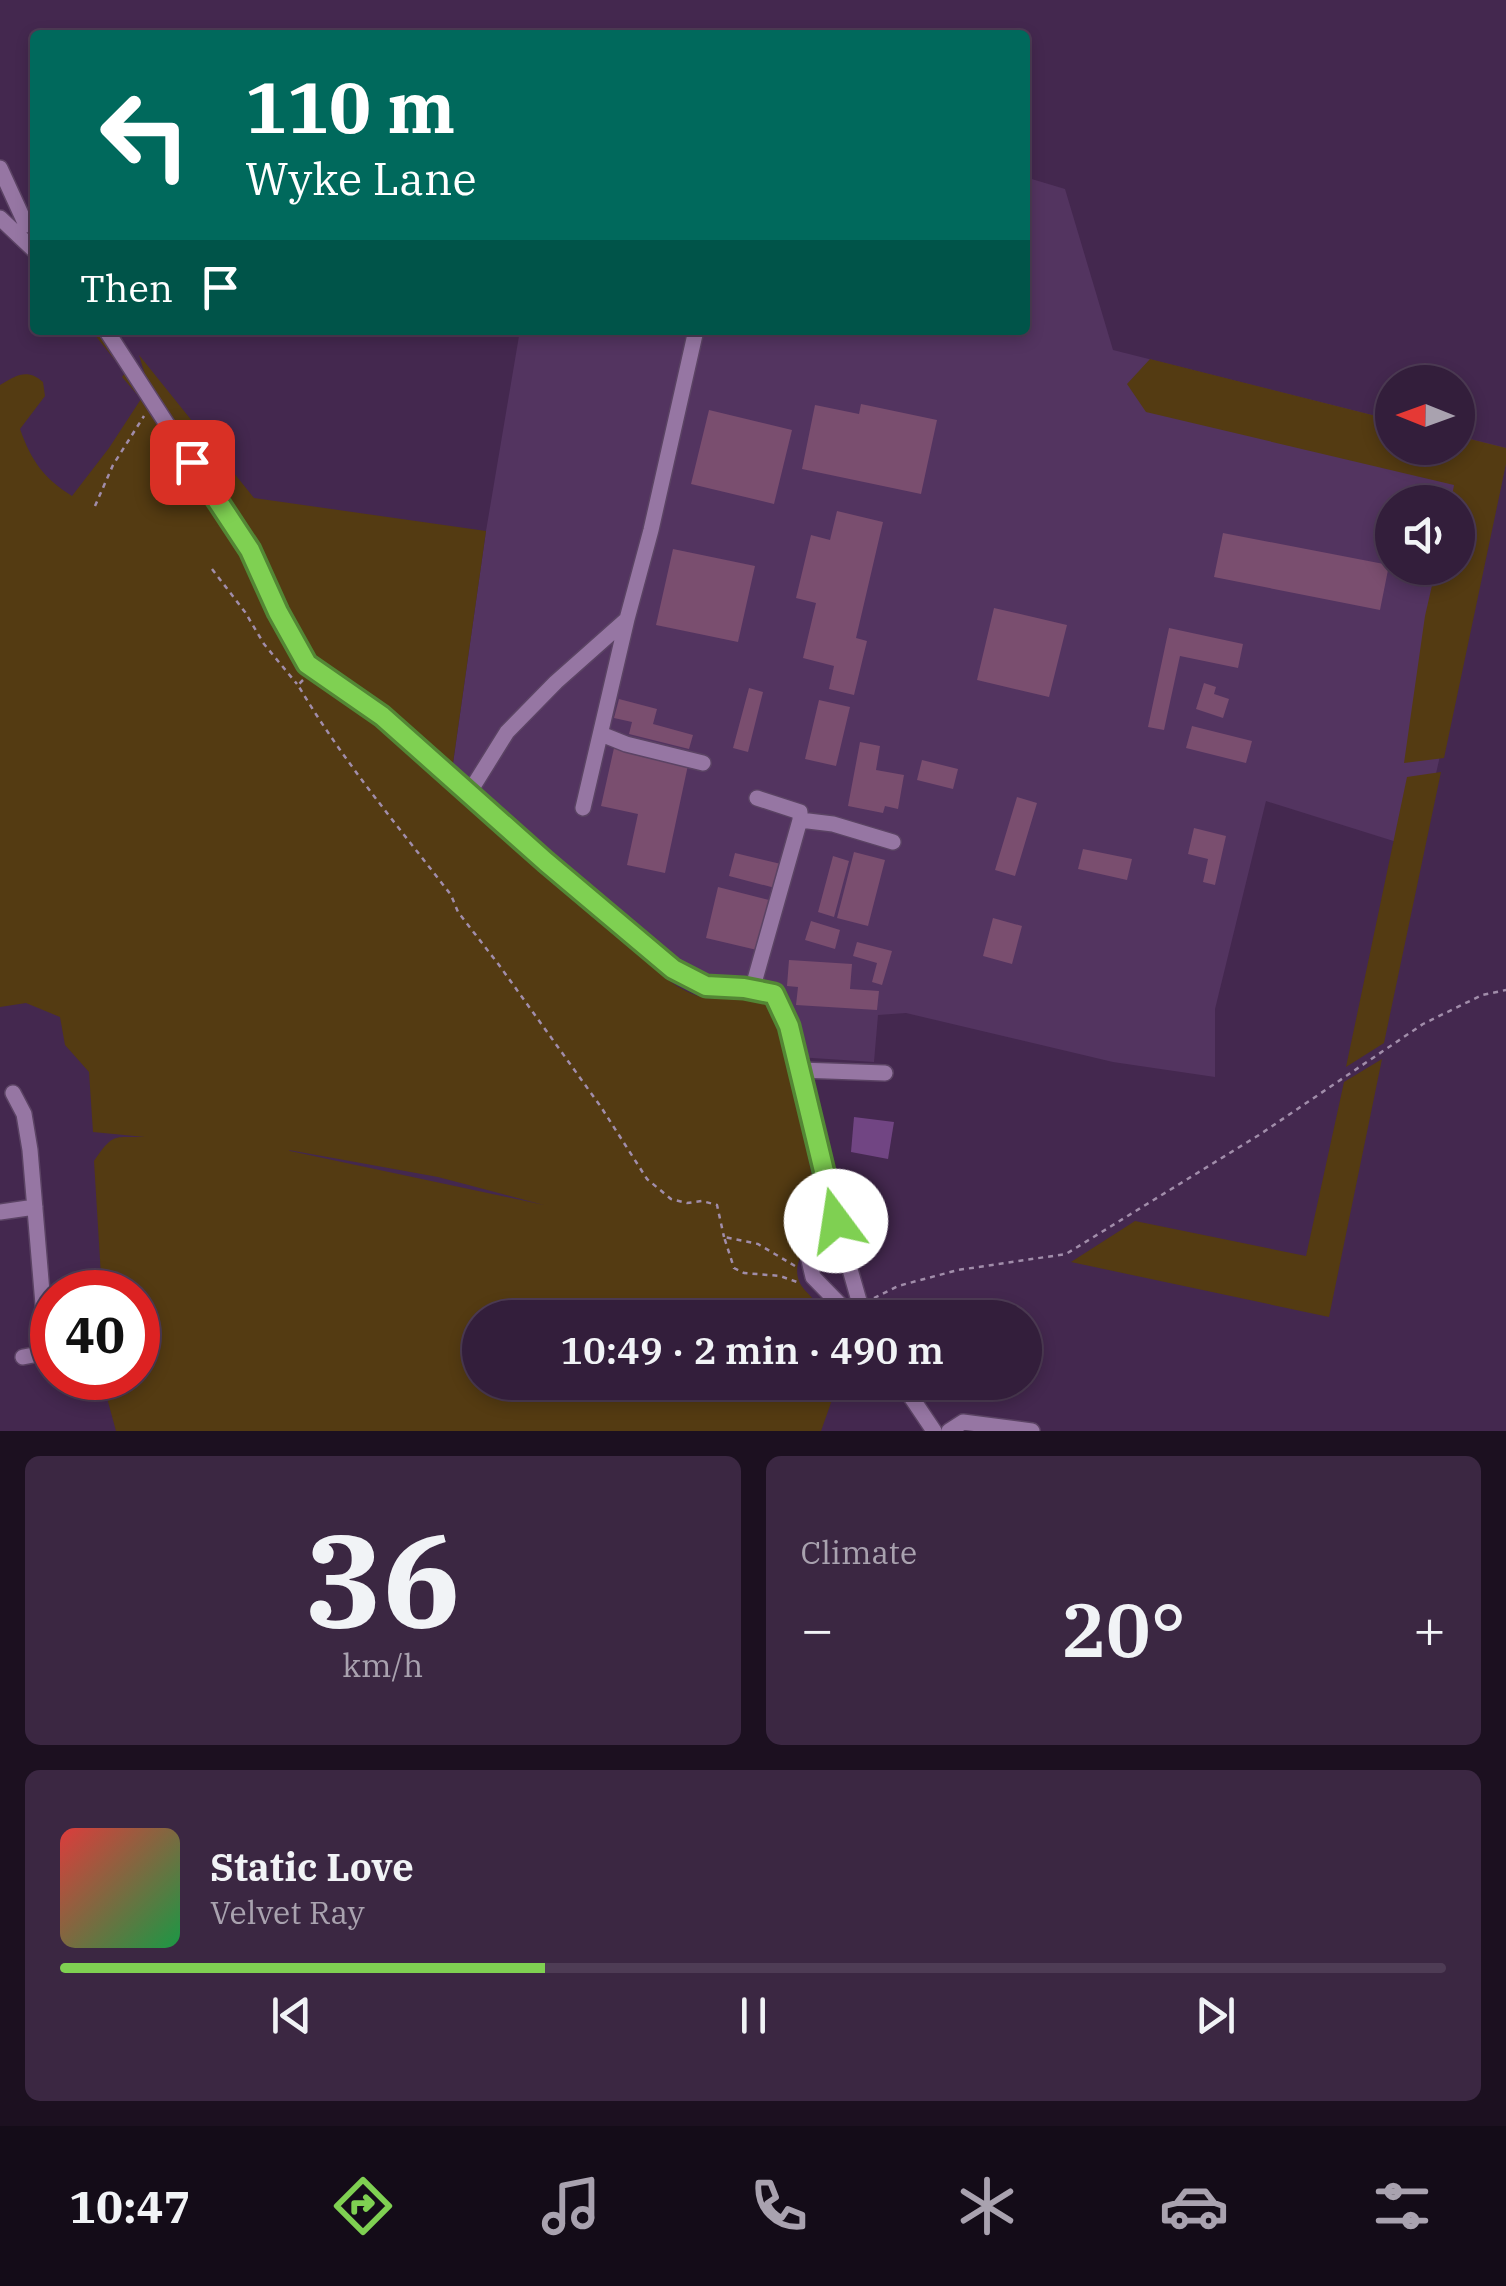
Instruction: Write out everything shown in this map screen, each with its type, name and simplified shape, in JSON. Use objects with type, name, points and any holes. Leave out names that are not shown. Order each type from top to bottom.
[{"type":"street","points":[[0,168],[26,227]]},
{"type":"street","points":[[0,218],[26,227]]},
{"type":"street","points":[[109,335],[250,550],[307,664],[382,716],[673,969],[706,986],[774,994],[789,1026],[856,1300]]},
{"type":"street","points":[[583,808],[695,335]]},
{"type":"street","points":[[469,793],[506,732],[627,619]]},
{"type":"street","points":[[601,734],[703,763]]},
{"type":"street","points":[[752,990],[800,820],[800,812],[757,798]]},
{"type":"street","points":[[800,820],[834,824],[892,842]]},
{"type":"street","points":[[800,1070],[885,1073]]},
{"type":"street","points":[[13,1093],[24,1114],[42,1292],[44,1353],[23,1357]]},
{"type":"street","points":[[0,1212],[35,1208]]},
{"type":"street","points":[[842,1242],[823,1245],[809,1260],[812,1272],[843,1300]]},
{"type":"street","points":[[913,1400],[934,1431]]},
{"type":"street","points":[[949,1431],[963,1422],[1032,1431]]},
{"type":"path","points":[[95,506],[113,466],[153,402]]},
{"type":"path","points":[[212,568],[362,780],[451,894],[458,912],[499,964],[648,1179],[671,1199],[716,1206],[734,1268],[744,1273],[780,1276],[795,1283],[812,1272]]},
{"type":"path","points":[[298,685],[315,669]]},
{"type":"path","points":[[872,1300],[908,1282],[979,1266],[1066,1254],[1259,1135],[1423,1024],[1482,994],[1506,990]]},
{"type":"path","points":[[724,1237],[751,1241],[812,1272]]},
{"type":"shaded area","points":[[1030,178],[1065,189],[1113,350],[1375,416],[1375,465],[1475,465],[1475,440],[1506,448],[1506,463],[1419,849],[1266,801],[1215,1009],[1215,1077],[1113,1062],[906,1013],[878,1015],[874,1062],[797,1057],[774,994],[673,969],[451,778],[519,335],[1030,335]]},
{"type":"shaded area","points":[[95,335],[100,335],[152,398],[139,355],[254,498],[486,531],[451,777],[307,664],[269,613],[281,641],[307,677],[387,734],[668,980],[706,998],[756,999],[764,1002],[780,1021],[816,1196],[829,1238],[804,1252],[798,1266],[799,1281],[816,1300],[462,1300],[462,1400],[832,1400],[821,1431],[116,1431],[108,1400],[160,1400],[160,1270],[101,1270],[94,1161],[116,1138],[145,1137],[93,1132],[89,1072],[65,1045],[60,1017],[26,1003],[0,1007],[0,385],[22,374],[43,382],[45,396],[20,429],[39,467],[72,496],[141,399]],"holes":[[[290,1151],[438,1177],[544,1205]]]},
{"type":"shaded area","points":[[1150,359],[1375,416],[1375,465],[1475,465],[1475,440],[1506,448],[1506,464],[1444,758],[1404,763],[1432,585],[1475,585],[1475,485],[1454,485],[1146,412],[1127,384]]},
{"type":"shaded area","points":[[1441,772],[1384,1043],[1346,1067],[1407,777]]},
{"type":"shaded area","points":[[1382,1059],[1329,1317],[1071,1262],[1135,1221],[1306,1256],[1344,1082]]},
{"type":"shaded area","points":[[854,1117],[894,1122],[888,1159],[851,1152]]},
{"type":"building","points":[[861,404],[937,420],[921,494],[802,469],[815,405],[859,414]]},
{"type":"building","points":[[709,410],[792,430],[774,504],[691,484]]},
{"type":"building","points":[[837,511],[883,522],[856,638],[867,641],[854,695],[829,689],[834,666],[803,658],[816,603],[796,598],[811,535],[830,540]]},
{"type":"building","points":[[1223,533],[1375,562],[1375,585],[1385,585],[1380,610],[1214,577]]},
{"type":"building","points":[[673,549],[755,566],[738,642],[656,625]]},
{"type":"building","points":[[994,608],[1067,625],[1049,697],[977,680]]},
{"type":"building","points":[[1169,628],[1243,644],[1238,668],[1180,656],[1164,730],[1148,727]]},
{"type":"building","points":[[1204,683],[1216,687],[1214,694],[1229,699],[1223,718],[1196,709]]},
{"type":"building","points":[[749,688],[763,692],[748,752],[733,748]]},
{"type":"building","points":[[619,699],[657,709],[653,724],[693,735],[689,749],[629,734],[632,722],[614,718]]},
{"type":"building","points":[[819,700],[850,707],[836,766],[805,759]]},
{"type":"building","points":[[1192,726],[1252,741],[1246,763],[1186,748]]},
{"type":"building","points":[[860,742],[880,746],[876,770],[904,775],[898,809],[885,806],[883,813],[848,806]]},
{"type":"building","points":[[614,748],[688,765],[665,873],[627,865],[638,814],[601,806]]},
{"type":"building","points":[[922,760],[958,769],[953,789],[917,780]]},
{"type":"building","points":[[1017,797],[1037,803],[1015,876],[995,870]]},
{"type":"building","points":[[1194,828],[1226,836],[1215,885],[1203,882],[1208,859],[1188,854]]},
{"type":"building","points":[[1083,849],[1132,859],[1127,880],[1078,869]]},
{"type":"building","points":[[854,852],[885,860],[868,926],[837,918]]},
{"type":"building","points":[[735,853],[781,864],[775,888],[729,876]]},
{"type":"building","points":[[833,856],[849,861],[834,917],[818,912]]},
{"type":"building","points":[[718,887],[769,900],[757,950],[706,938]]},
{"type":"building","points":[[993,918],[1022,926],[1012,964],[983,956]]},
{"type":"building","points":[[811,921],[840,930],[835,949],[805,940]]},
{"type":"building","points":[[857,942],[892,951],[882,985],[872,982],[877,963],[853,956]]},
{"type":"building","points":[[789,960],[852,964],[850,989],[879,991],[877,1010],[796,1005],[798,987],[787,986]]},
{"type":"route","points":[[192,462],[250,550],[307,664],[382,716],[673,969],[706,986],[774,994],[789,1026],[836,1221]]}]
